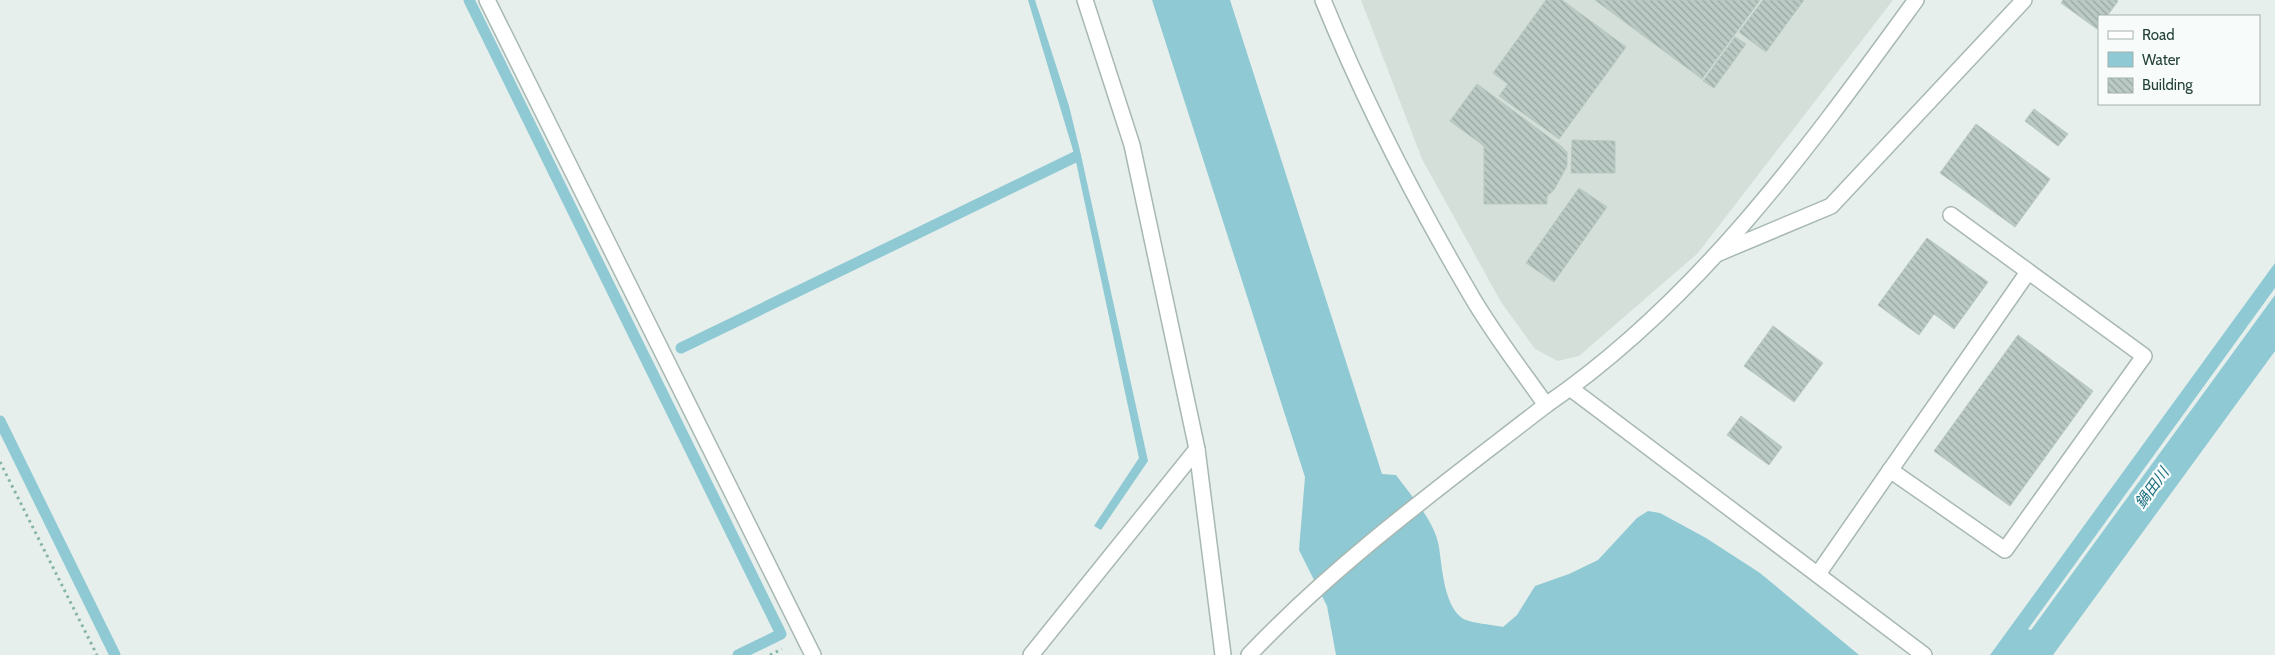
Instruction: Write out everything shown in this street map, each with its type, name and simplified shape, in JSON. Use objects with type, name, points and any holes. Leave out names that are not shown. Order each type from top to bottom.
[{"type":"street","points":[[487,0],[813,655]]},
{"type":"street","points":[[1085,0],[1132,145],[1197,449],[1223,655]]},
{"type":"street","points":[[1323,0],[1347,59],[1400,164],[1470,294],[1546,405]]},
{"type":"street","points":[[1248,655],[1288,613],[1344,563],[1570,388],[1659,313],[1720,253],[1814,139],[1916,0]]},
{"type":"street","points":[[1720,253],[1831,206],[2024,0]]},
{"type":"street","points":[[1890,470],[2006,550],[2144,356],[1951,215]]},
{"type":"street","points":[[1818,574],[2028,272]]},
{"type":"street","points":[[1570,388],[1924,655]]},
{"type":"street","points":[[1031,655],[1197,449]]},
{"type":"path","points":[[0,462],[97,655]]},
{"type":"shaded area","points":[[1361,0],[1893,0],[1698,253],[1579,356],[1558,361],[1535,349],[1501,302],[1422,159]]},
{"type":"water","points":[[1028,0],[1035,0],[1069,106],[1148,461],[1101,530],[1094,526],[1139,458],[1075,157]]},
{"type":"water","points":[[1152,0],[1230,0],[1382,474],[1396,475],[1428,518],[1437,537],[1445,585],[1451,604],[1462,618],[1476,623],[1503,627],[1517,615],[1535,586],[1569,574],[1598,560],[1637,518],[1648,511],[1660,513],[1706,538],[1760,573],[1859,655],[1336,655],[1327,606],[1299,550],[1305,477]]},
{"type":"water","name":"鍋田川","points":[[2275,263],[2275,288],[2028,629],[2031,630],[2275,295],[2275,351],[2053,655],[1990,655]]},
{"type":"building","points":[[1546,0],[1562,0],[1626,47],[1559,139],[1499,96],[1508,84],[1493,73]]},
{"type":"building","points":[[1595,0],[1760,0],[1702,79]]},
{"type":"building","points":[[1763,0],[1804,0],[1766,52],[1739,32]]},
{"type":"building","points":[[2063,0],[2118,1],[2108,15],[2098,15],[2097,29],[2061,3]]},
{"type":"building","points":[[1735,37],[1746,44],[1714,88],[1703,81]]},
{"type":"building","points":[[1477,84],[1567,152],[1567,166],[1554,190],[1547,196],[1547,204],[1484,204],[1484,146],[1450,121]]},
{"type":"building","points":[[2034,109],[2068,134],[2058,146],[2025,121]]},
{"type":"building","points":[[1976,124],[2050,179],[2015,227],[1940,173]]},
{"type":"building","points":[[1572,140],[1615,141],[1615,173],[1571,173]]},
{"type":"building","points":[[1579,188],[1607,207],[1554,282],[1526,263]]},
{"type":"building","points":[[1927,238],[1988,282],[1954,329],[1934,314],[1919,335],[1878,305]]},
{"type":"building","points":[[1773,326],[1823,363],[1794,402],[1744,366]]},
{"type":"building","points":[[2018,335],[2093,391],[2010,506],[1934,451]]},
{"type":"building","points":[[1741,416],[1782,447],[1769,465],[1727,435]]},
{"type":"waterway","points":[[469,0],[781,634],[738,655]]},
{"type":"waterway","points":[[681,348],[1075,157]]},
{"type":"waterway","points":[[0,421],[115,655]]}]
